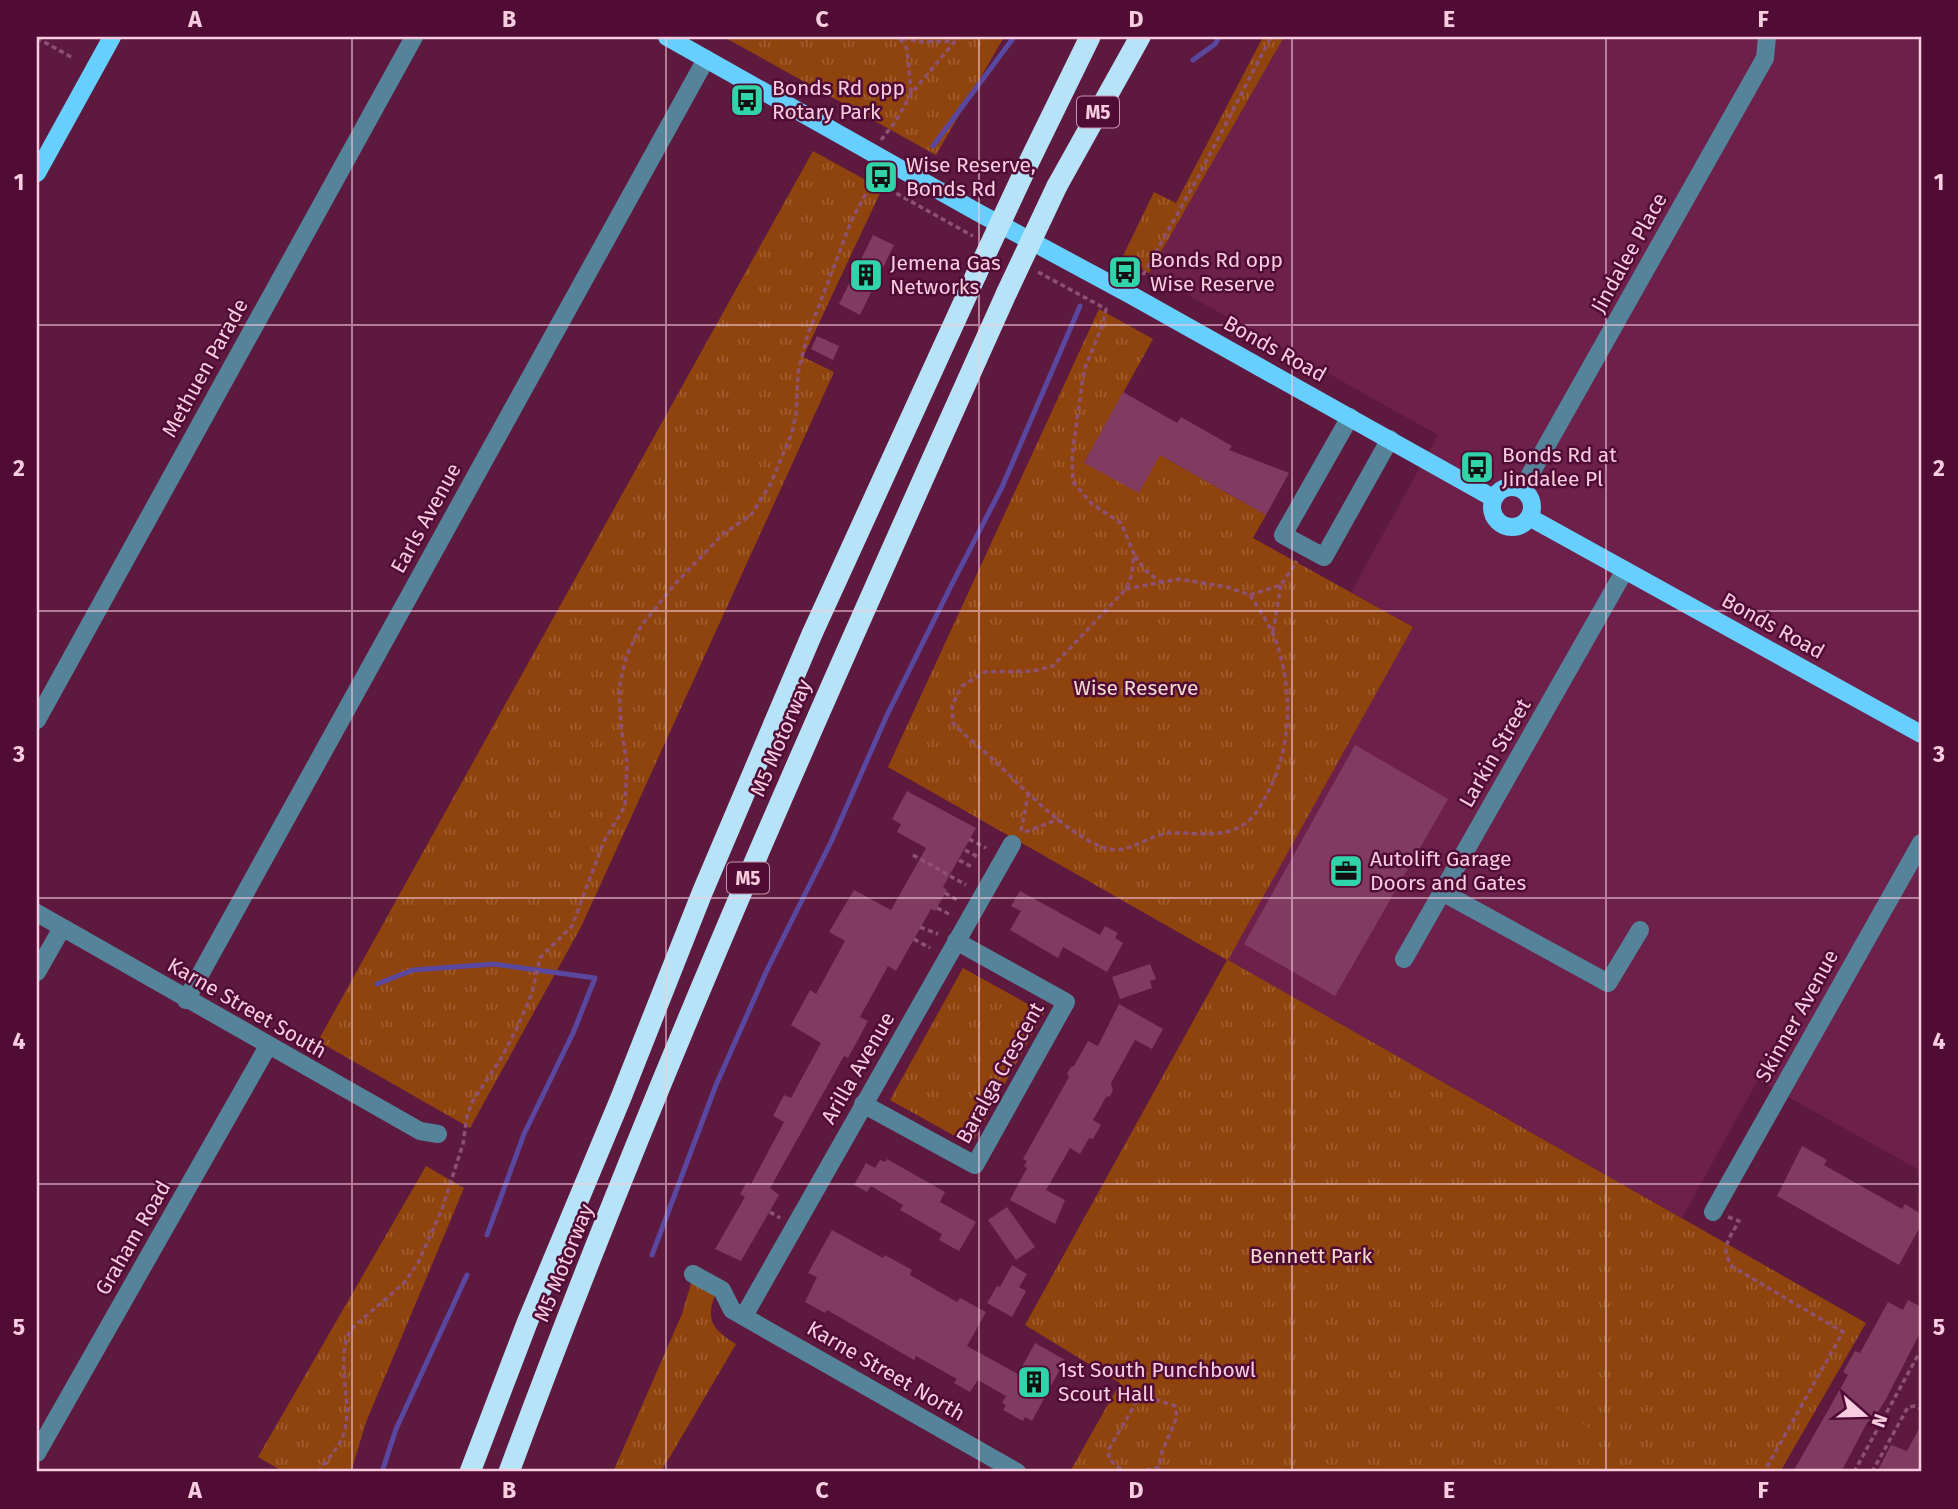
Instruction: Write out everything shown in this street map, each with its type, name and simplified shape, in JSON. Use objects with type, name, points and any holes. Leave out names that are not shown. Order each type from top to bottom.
[{"type":"highway","name":"M5 Motorway","points":[[470,1472],[527,1322],[812,634],[976,275],[1090,37]]},
{"type":"highway","name":"M5 Motorway","points":[[509,1472],[603,1229],[800,754],[1007,292],[1129,37]]},
{"type":"highway","name":"M5","points":[[1057,187],[1140,37]]},
{"type":"main road","points":[[37,173],[112,37]]},
{"type":"main road","name":"Bonds Road","points":[[667,37],[1493,498]]},
{"type":"main road","points":[[1503,488],[1522,489],[1531,499],[1529,517],[1518,526],[1505,526],[1494,518],[1493,498],[1503,488]]},
{"type":"main road","name":"Bonds Road","points":[[1529,517],[1921,734]]},
{"type":"street","name":"Methuen Parade","points":[[37,720],[414,37]]},
{"type":"street","name":"Jindalee Place","points":[[1522,489],[1765,58],[1767,37]]},
{"type":"street","name":"Earls Avenue","points":[[186,1000],[706,59]]},
{"type":"street","points":[[1350,417],[1283,535],[1324,557],[1390,439]]},
{"type":"street","name":"Larkin Street","points":[[1404,959],[1625,570]]},
{"type":"street","name":"Arilla Avenue","points":[[738,1313],[1016,839]]},
{"type":"street","name":"Skinner Avenue","points":[[1713,1212],[1921,843]]},
{"type":"street","points":[[1442,892],[1608,983],[1640,930]]},
{"type":"street","name":"Karne Street South","points":[[37,913],[420,1131],[438,1134]]},
{"type":"street","points":[[37,972],[62,928]]},
{"type":"street","name":"Baralga Crescent","points":[[863,1104],[975,1165],[1066,1002],[956,941]]},
{"type":"street","name":"Graham Road","points":[[37,1452],[268,1046]]},
{"type":"street","points":[[694,1275],[722,1290],[738,1313]]},
{"type":"street","name":"Karne Street North","points":[[738,1313],[1017,1472]]},
{"type":"path","points":[[894,37],[922,43],[962,37]]},
{"type":"path","points":[[1143,275],[1271,37]]},
{"type":"path","points":[[37,38],[72,58]]},
{"type":"path","points":[[900,39],[907,50],[911,94]]},
{"type":"path","points":[[887,132],[911,94],[956,40]]},
{"type":"path","points":[[318,1472],[342,1437],[346,1421],[343,1358],[346,1339],[352,1329],[404,1283],[418,1263],[442,1209],[463,1144],[472,1102],[500,1060],[517,1028],[535,982],[540,958],[572,926],[604,841],[625,806],[626,762],[621,728],[620,688],[626,657],[641,626],[675,584],[723,534],[751,515],[770,485],[792,433],[798,373],[807,337],[852,219],[874,181]]},
{"type":"path","points":[[1106,309],[1084,370],[1072,456],[1073,482],[1092,504],[1121,523],[1134,554],[1146,571],[1161,582]]},
{"type":"path","points":[[1273,634],[1280,585],[1305,547]]},
{"type":"path","points":[[1134,554],[1132,574],[1126,589],[1053,666],[1034,671],[985,673],[962,686],[951,705],[953,723],[1028,796],[1104,848],[1123,851],[1145,839],[1169,833],[1221,833],[1244,825],[1262,805],[1278,772],[1288,698],[1273,634],[1250,594]]},
{"type":"path","points":[[1126,589],[1179,579],[1250,594],[1280,585]]},
{"type":"path","points":[[1016,839],[1028,796]]},
{"type":"path","points":[[1016,839],[1059,819]]},
{"type":"path","points":[[969,839],[986,848]]},
{"type":"path","points":[[965,850],[980,859]]},
{"type":"path","points":[[913,855],[965,885]]},
{"type":"path","points":[[958,860],[974,868]]},
{"type":"path","points":[[945,893],[957,900]]},
{"type":"path","points":[[937,908],[949,914]]},
{"type":"path","points":[[920,927],[938,934]]},
{"type":"path","points":[[914,939],[930,948]]},
{"type":"path","points":[[1713,1212],[1739,1221],[1727,1243],[1726,1258],[1733,1267],[1843,1332],[1764,1472]]},
{"type":"path","points":[[1854,1472],[1921,1354]]},
{"type":"path","points":[[1129,1472],[1108,1460],[1109,1449],[1138,1399],[1145,1396],[1175,1406],[1177,1417],[1162,1452],[1159,1467],[1139,1472]]},
{"type":"path","points":[[1872,1472],[1908,1407],[1921,1409]]},
{"type":"shaded area","points":[[1284,37],[1921,37],[1921,1171],[1758,1080],[1682,1218],[1227,960],[1413,627],[1351,592],[1438,435],[1149,273]]},
{"type":"green space","points":[[724,37],[1004,37],[936,155]]},
{"type":"green space","points":[[1263,37],[1284,37],[1149,273],[1122,258],[1154,192],[1176,203]]},
{"type":"green space","points":[[813,151],[882,189],[803,357],[834,372],[582,925],[470,1128],[318,1041]]},
{"type":"green space","name":"Bennett Park","points":[[1099,309],[1153,339],[1084,463],[1160,455],[1266,515],[1253,538],[1413,627],[1228,960],[1866,1323],[1780,1472],[1071,1470],[1120,1383],[1025,1325],[1227,960],[888,767]]},
{"type":"green space","points":[[963,968],[1044,1013],[971,1145],[890,1100]]},
{"type":"green space","points":[[426,1166],[464,1188],[366,1422],[351,1472],[284,1472],[258,1457]]},
{"type":"green space","points":[[1268,1238],[1332,1278],[1328,1284],[1264,1244]]},
{"type":"green space","points":[[692,1280],[716,1293],[711,1310],[713,1323],[721,1334],[736,1344],[661,1472],[613,1472],[682,1314]]},
{"type":"green space","points":[[1532,1393],[1596,1432],[1592,1438],[1528,1399]]},
{"type":"building","name":"Jemena Gas Networks","points":[[873,235],[894,245],[860,315],[839,304]]},
{"type":"building","points":[[817,336],[839,346],[833,360],[811,349]]},
{"type":"building","points":[[1123,392],[1177,423],[1181,417],[1232,446],[1229,450],[1289,473],[1266,515],[1160,455],[1139,493],[1084,463]]},
{"type":"building","name":"Autolift Garage Doors and Gates","points":[[1355,745],[1448,799],[1335,996],[1244,944]]},
{"type":"building","points":[[907,791],[976,828],[943,887],[947,890],[935,911],[931,909],[896,971],[888,966],[860,1017],[868,1021],[848,1058],[844,1056],[770,1188],[779,1195],[741,1261],[715,1249],[745,1197],[740,1194],[747,1182],[751,1184],[784,1122],[773,1116],[784,1095],[791,1098],[821,1043],[791,1025],[810,990],[816,994],[845,941],[829,932],[854,890],[891,910],[926,848],[897,832],[901,824],[892,819]]},
{"type":"building","points":[[1020,891],[1100,935],[1105,926],[1118,933],[1115,938],[1123,943],[1107,972],[1063,947],[1058,958],[1010,930],[1021,911],[1011,906]]},
{"type":"building","points":[[1150,964],[1156,979],[1150,981],[1152,988],[1120,999],[1112,977]]},
{"type":"building","points":[[1119,1004],[1163,1029],[1152,1049],[1135,1040],[1111,1083],[1113,1090],[1110,1096],[1106,1097],[1093,1120],[1101,1125],[1093,1139],[1089,1138],[1080,1154],[1070,1148],[1046,1190],[1065,1200],[1055,1224],[1010,1200],[1027,1168],[1024,1166],[1027,1161],[1023,1159],[1069,1077],[1067,1073],[1088,1041],[1098,1046]]},
{"type":"building","points":[[1802,1146],[1827,1160],[1824,1165],[1902,1209],[1905,1204],[1921,1214],[1921,1225],[1899,1265],[1777,1196]]},
{"type":"building","points":[[887,1159],[945,1192],[940,1202],[976,1222],[959,1251],[939,1240],[942,1234],[900,1210],[903,1205],[871,1186],[867,1192],[854,1185],[866,1163],[875,1168],[880,1160],[885,1162]]},
{"type":"building","points":[[1007,1207],[1035,1247],[1016,1260],[988,1220]]},
{"type":"building","points":[[832,1230],[883,1258],[885,1255],[912,1270],[910,1275],[957,1302],[960,1298],[986,1312],[967,1346],[1018,1374],[1035,1343],[1065,1360],[1032,1421],[1025,1417],[1023,1421],[1003,1410],[1006,1405],[1002,1403],[1006,1396],[978,1380],[970,1392],[954,1383],[957,1379],[916,1356],[914,1360],[827,1310],[825,1313],[805,1302],[817,1277],[808,1273]]},
{"type":"building","points":[[1012,1265],[1027,1274],[1019,1287],[1026,1291],[1012,1317],[987,1303]]},
{"type":"building","points":[[1908,1300],[1921,1307],[1921,1331],[1886,1399],[1871,1423],[1868,1421],[1841,1472],[1793,1472],[1848,1375],[1843,1372],[1855,1351],[1860,1353],[1888,1302],[1903,1310]]},
{"type":"building","points":[[1921,1425],[1921,1472],[1877,1472],[1891,1445],[1907,1451]]},
{"type":"waterway","points":[[933,146],[1014,37]]},
{"type":"waterway","points":[[1193,60],[1215,44],[1219,37]]},
{"type":"waterway","points":[[652,1255],[716,1085],[767,970],[831,842],[887,715],[1002,487],[1080,306]]},
{"type":"waterway","points":[[377,984],[413,970],[494,964],[595,978],[573,1033],[524,1134],[487,1235]]},
{"type":"waterway","points":[[382,1472],[396,1429],[467,1275]]},
{"type":"place","name":"Bonds Rd opp Rotary Park","points":[[747,100]]},
{"type":"place","name":"Wise Reserve, Bonds Rd","points":[[881,177]]},
{"type":"place","name":"Bonds Rd opp Wise Reserve","points":[[1125,272]]},
{"type":"place","name":"Jemena Gas Networks","points":[[866,275]]},
{"type":"place","name":"Bonds Rd at Jindalee Pl","points":[[1477,467]]},
{"type":"place","name":"Autolift Garage Doors and Gates","points":[[1346,871]]},
{"type":"place","name":"1st South Punchbowl Scout Hall","points":[[1034,1382]]},
{"type":"park label","name":"Wise Reserve","points":[[1136,688]]}]
